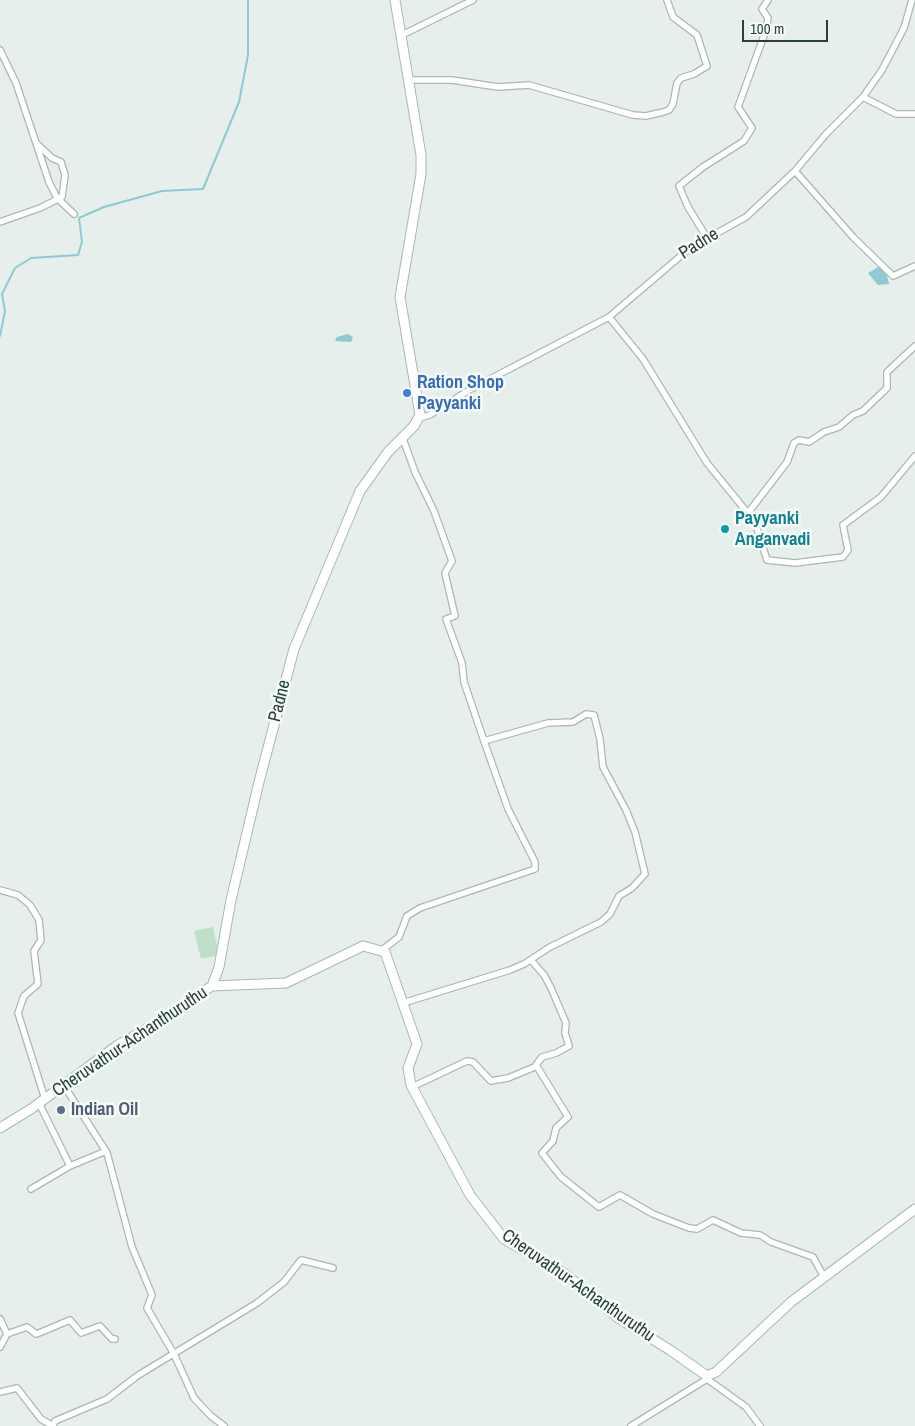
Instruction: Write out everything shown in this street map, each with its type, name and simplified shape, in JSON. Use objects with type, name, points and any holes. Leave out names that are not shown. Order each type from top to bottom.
[{"type":"main road","points":[[395,0],[407,80],[418,136],[421,174],[400,297],[420,407],[419,418]]},
{"type":"main road","name":"Padne","points":[[212,986],[219,967],[231,900],[259,782],[294,649],[360,490],[402,436],[419,418]]},
{"type":"main road","name":"Cheruvathur-Achanthuruthu","points":[[0,1128],[42,1101],[118,1045],[177,1012],[212,986],[286,983],[363,946],[382,950],[385,952],[417,1044],[408,1068],[412,1086],[470,1195],[504,1239],[565,1274],[617,1317],[670,1350],[707,1378]]},
{"type":"main road","points":[[707,1378],[716,1372],[791,1302],[915,1209]]},
{"type":"street","points":[[400,36],[474,0]]},
{"type":"street","points":[[407,80],[452,80],[498,87],[529,85],[633,115],[646,116],[664,112],[669,110],[677,83],[681,78],[694,74],[707,66],[697,35],[673,17],[667,0]]},
{"type":"street","points":[[707,238],[688,207],[679,186],[703,166],[744,141],[752,128],[738,107],[766,30],[768,18],[762,10],[768,0]]},
{"type":"street","name":"Padne","points":[[419,418],[430,415],[469,390],[609,317],[670,263],[707,238],[746,217],[795,171],[826,134],[863,97],[882,70],[904,28],[912,0]]},
{"type":"street","points":[[0,50],[16,83],[49,182],[58,199],[74,214]]},
{"type":"street","points":[[863,97],[896,114],[915,114]]},
{"type":"street","points":[[0,222],[40,208],[62,197],[65,175],[61,162],[52,158],[35,141]]},
{"type":"street","points":[[795,171],[853,237],[892,276],[915,266]]},
{"type":"street","points":[[609,317],[643,359],[707,463],[759,528],[767,560],[795,563],[843,557],[848,550],[843,525],[882,498],[915,456]]},
{"type":"street","points":[[748,513],[787,462],[794,443],[799,440],[806,442],[814,440],[824,432],[839,427],[853,415],[863,411],[887,388],[887,372],[915,346]]},
{"type":"street","points":[[382,950],[399,937],[407,916],[420,908],[534,869],[535,862],[508,809],[464,682],[462,663],[446,620],[455,616],[445,573],[452,561],[434,511],[415,472],[402,436]]},
{"type":"street","points":[[403,1002],[510,970],[531,960],[601,922],[610,914],[618,896],[632,888],[644,874],[635,832],[626,810],[603,767],[600,738],[594,715],[586,714],[573,722],[548,723],[484,741]]},
{"type":"street","points":[[0,890],[18,895],[30,905],[39,920],[42,940],[34,951],[38,984],[24,996],[18,1013],[42,1101],[70,1166]]},
{"type":"street","points":[[412,1086],[467,1061],[473,1062],[491,1081],[508,1078],[537,1066],[542,1058],[556,1054],[569,1046],[565,1033],[566,1023],[551,988],[544,975],[531,960]]},
{"type":"street","points":[[537,1066],[568,1117],[556,1128],[553,1141],[542,1153],[561,1177],[599,1207],[620,1195],[653,1214],[689,1228],[697,1229],[713,1220],[741,1233],[760,1235],[771,1242],[813,1257],[824,1277]]},
{"type":"street","points":[[63,1084],[106,1151],[132,1247],[152,1295],[147,1308],[174,1354],[194,1398],[211,1416],[224,1426]]},
{"type":"street","points":[[30,1189],[70,1166],[106,1151]]},
{"type":"street","points":[[0,1392],[17,1388],[42,1419],[53,1426],[55,1421],[107,1399],[137,1376],[257,1303],[284,1282],[301,1260],[333,1268]]},
{"type":"street","points":[[0,1319],[7,1334]]},
{"type":"street","points":[[0,1347],[7,1334],[27,1327],[36,1334],[70,1320],[81,1333],[100,1326],[114,1339]]},
{"type":"street","points":[[631,1426],[707,1378],[746,1407],[760,1426]]},
{"type":"green space","points":[[213,927],[219,955],[201,959],[194,931]]},
{"type":"water","points":[[880,266],[887,276],[889,284],[878,285],[868,273]]},
{"type":"water","points":[[348,334],[353,337],[351,342],[335,341],[337,337]]},
{"type":"waterway","points":[[0,336],[5,311],[2,294],[15,268],[31,258],[78,255],[82,242],[79,218],[104,207],[162,191],[203,189],[239,102],[248,55],[248,0]]},
{"type":"place","name":"Ration Shop Payyanki","points":[[407,393]]},
{"type":"place","name":"Payyanki Anganvadi","points":[[725,529]]},
{"type":"place","name":"Indian Oil","points":[[61,1110]]}]
